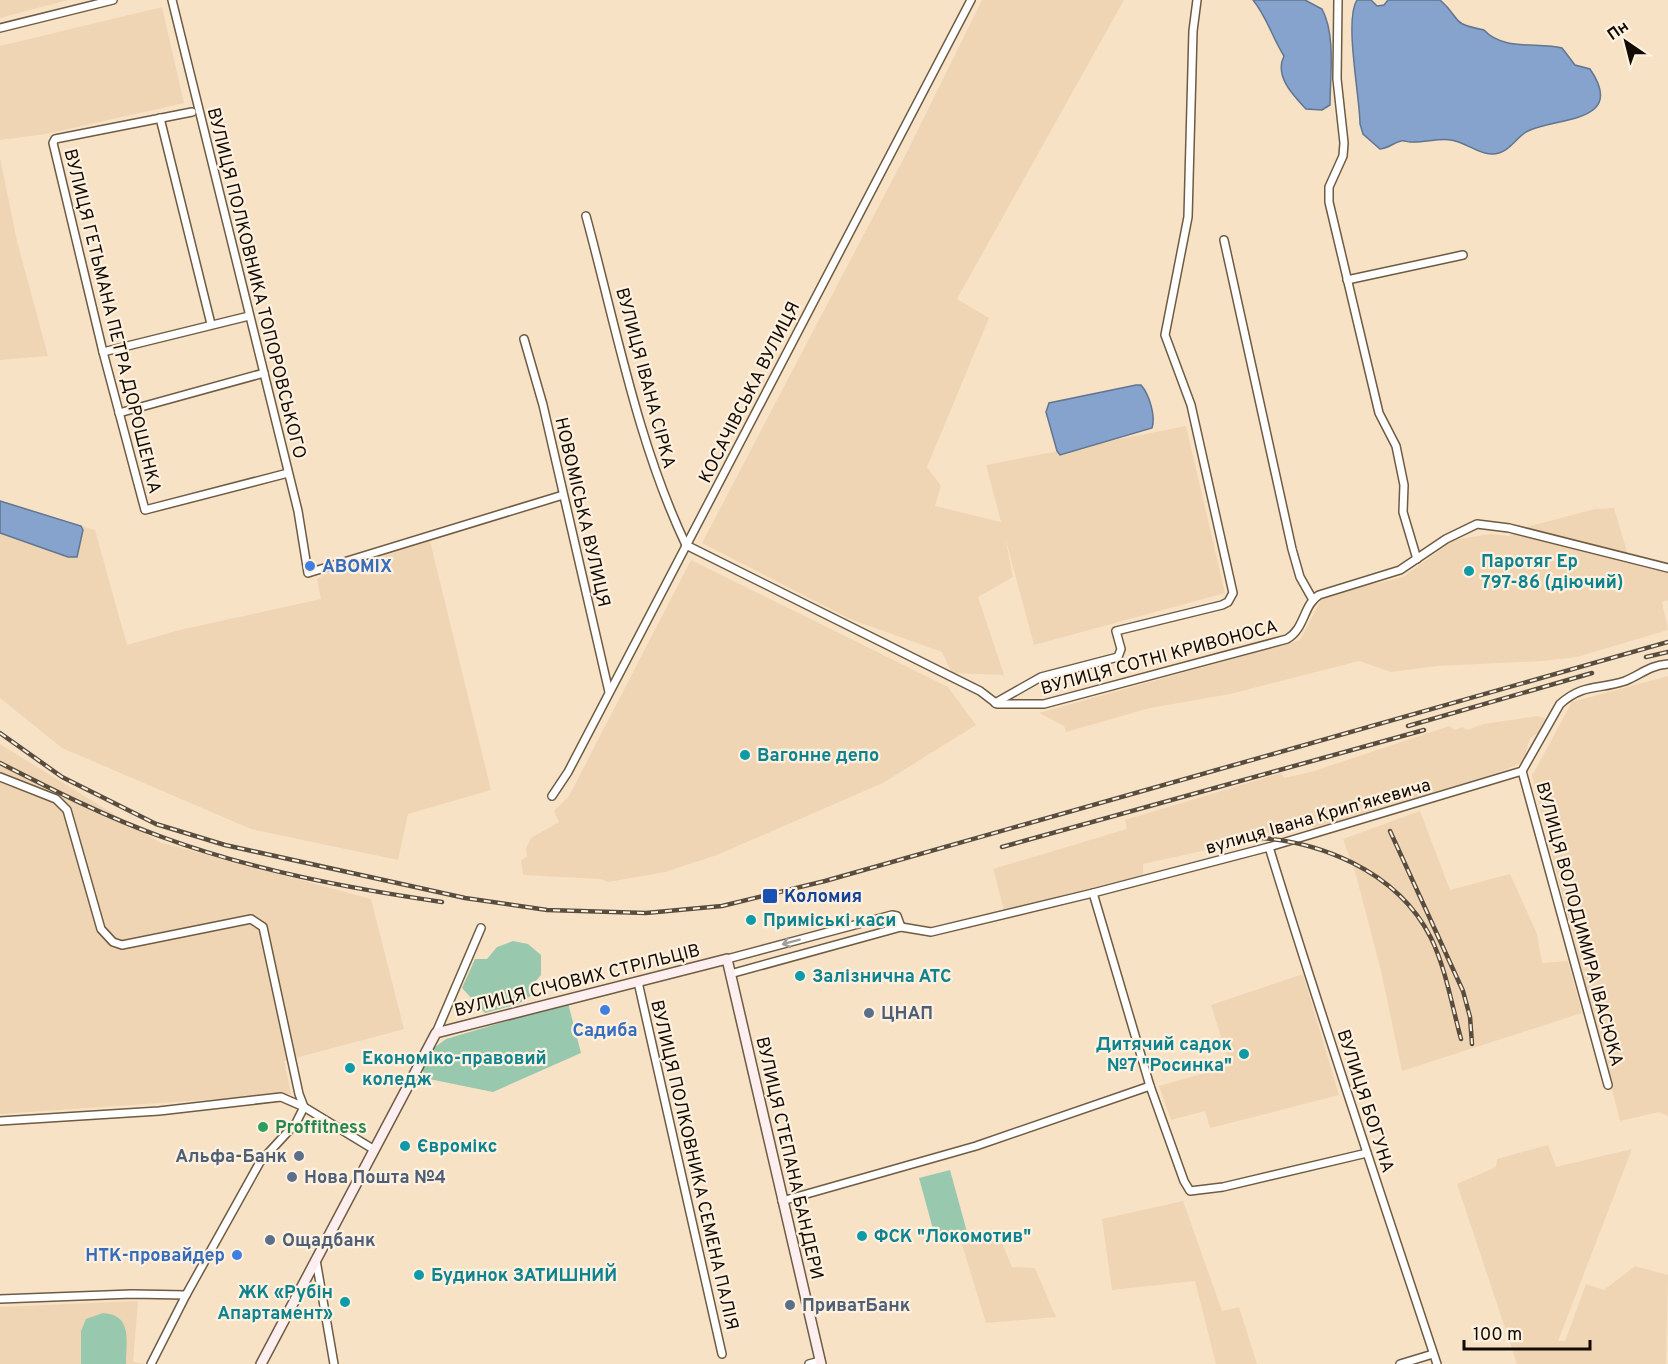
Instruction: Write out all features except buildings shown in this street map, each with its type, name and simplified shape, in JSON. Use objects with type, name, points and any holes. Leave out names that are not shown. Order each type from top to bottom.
[{"type":"street","points":[[0,28],[113,0]]},
{"type":"street","name":"ВУЛИЦЯ ПОЛКОВНИКА ТОПОРОВСЬКОГО","points":[[172,0],[288,473],[308,573],[563,495]]},
{"type":"street","name":"КОСАЧІВСЬКА ВУЛИЦЯ","points":[[552,796],[568,771],[970,0]]},
{"type":"street","points":[[686,545],[980,691],[995,703],[1041,677],[1118,657],[1121,649],[1116,631],[1228,602],[1233,593],[1191,405],[1165,334],[1188,217],[1193,32],[1197,0]]},
{"type":"street","points":[[1338,0],[1336,79],[1344,143],[1343,156],[1328,194],[1379,413],[1396,446],[1404,485],[1403,512],[1417,559]]},
{"type":"street","points":[[192,112],[160,118],[211,324]]},
{"type":"street","name":"ВУЛИЦЯ ГЕТЬМАНА ПЕТРА ДОРОШЕНКА","points":[[160,118],[55,139],[54,150],[103,352],[145,510],[288,473]]},
{"type":"street","name":"ВУЛИЦЯ ІВАНА СІРКА","points":[[586,216],[654,471],[686,545]]},
{"type":"street","points":[[1224,240],[1292,549],[1300,577],[1312,600],[1335,589],[1393,572],[1463,529],[1482,524],[1668,568]]},
{"type":"street","points":[[1347,280],[1463,255]]},
{"type":"street","points":[[103,352],[249,316]]},
{"type":"street","name":"НОВОМІСЬКА ВУЛИЦЯ","points":[[524,339],[543,405],[609,692]]},
{"type":"street","points":[[119,413],[264,373]]},
{"type":"street","name":"ВУЛИЦЯ СОТНІ КРИВОНОСА","points":[[995,703],[1040,705],[1280,642],[1291,637],[1299,628],[1312,600]]},
{"type":"street","points":[[1522,771],[1560,704],[1568,697],[1578,690],[1624,681],[1650,667],[1668,664]]},
{"type":"street","name":"вулиця Івана Крипʼякевича","points":[[901,927],[931,932],[1092,892],[1269,847],[1522,771]]},
{"type":"street","name":"ВУЛИЦЯ ВОЛОДИМИРА ІВАСЮКА","points":[[1522,771],[1608,1085]]},
{"type":"street","points":[[0,777],[56,799],[67,810],[101,929],[113,942],[122,945],[251,919],[262,927],[299,1094],[304,1107],[296,1124],[260,1162],[186,1295],[151,1364]]},
{"type":"street","name":"ВУЛИЦЯ БОГУНА","points":[[1269,847],[1437,1364]]},
{"type":"street","points":[[1092,892],[1150,1086],[1184,1181],[1190,1191],[1223,1187],[1367,1154]]},
{"type":"street","points":[[727,959],[894,915],[898,918],[901,927],[730,974]]},
{"type":"street","name":"ВУЛИЦЯ СІЧОВИХ СТРІЛЬЦІВ","points":[[261,1364],[372,1149],[436,1032],[481,928]]},
{"type":"street","name":"ВУЛИЦЯ СТЕПАНА БАНДЕРИ","points":[[727,959],[820,1363]]},
{"type":"street","name":"ВУЛИЦЯ СІЧОВИХ СТРІЛЬЦІВ","points":[[436,1032],[727,959]]},
{"type":"street","name":"ВУЛИЦЯ ПОЛКОВНИКА СЕМЕНА ПАЛІЯ","points":[[638,982],[722,1354]]},
{"type":"street","points":[[782,1201],[976,1146],[1150,1086]]},
{"type":"street","points":[[0,1121],[159,1111],[279,1097],[304,1107],[372,1149]]},
{"type":"street","points":[[316,1259],[334,1364]]},
{"type":"street","points":[[297,1293],[312,1287],[322,1296]]},
{"type":"street","points":[[0,1299],[132,1294],[186,1295]]},
{"type":"street","points":[[1400,1364],[1433,1354]]},
{"type":"street","points":[[810,1364],[820,1363]]},
{"type":"shaded area","points":[[0,0],[68,0],[0,18]]},
{"type":"shaded area","points":[[982,0],[1124,0],[957,299],[989,318],[927,467],[941,486],[935,506],[1001,522],[986,465],[1186,426],[1225,593],[1034,645],[1005,537],[1013,577],[978,597],[1004,675],[952,673],[942,652],[850,619],[702,543],[906,154]]},
{"type":"shaded area","points":[[162,7],[184,103],[46,134],[0,140],[0,46]]},
{"type":"shaded area","points":[[0,158],[17,241],[48,356],[0,360]]},
{"type":"shaded area","points":[[0,502],[95,530],[127,645],[180,630],[321,599],[317,579],[323,575],[430,541],[491,790],[408,814],[398,860],[251,829],[62,748],[0,698]]},
{"type":"shaded area","points":[[1614,508],[1628,555],[1668,568],[1668,600],[1662,602],[1668,630],[1577,657],[1543,661],[1437,666],[1391,672],[1359,661],[1230,694],[1150,708],[1066,732],[1064,726],[1039,713],[1300,640],[1322,598],[1373,581],[1374,584],[1403,577],[1454,540],[1490,534],[1509,536],[1515,530],[1595,509]]},
{"type":"shaded area","points":[[691,560],[948,687],[976,725],[883,783],[717,855],[665,872],[608,882],[600,879],[523,875],[521,860],[527,857],[526,848],[531,838],[559,822],[554,811],[569,796]]},
{"type":"shaded area","points":[[1668,676],[1668,1116],[1659,1112],[1620,1121],[1532,776],[1572,702]]},
{"type":"shaded area","points":[[1537,716],[1546,719],[1539,733],[1530,738],[1523,762],[1471,785],[1315,828],[1303,820],[1248,841],[1143,864],[1143,875],[1004,910],[993,869],[1127,829],[1125,820],[1281,773],[1284,778],[1314,771],[1449,726],[1455,730],[1463,727],[1467,730],[1484,724]]},
{"type":"shaded area","points":[[0,744],[159,842],[371,899],[404,1029],[284,1061],[291,1094],[0,1114]]},
{"type":"shaded area","points":[[1420,811],[1450,890],[1510,874],[1537,934],[1542,963],[1568,961],[1582,1013],[1402,1071],[1381,971],[1356,875],[1343,839]]},
{"type":"shaded area","points":[[1303,974],[1339,1095],[1210,1128],[1205,1111],[1171,1120],[1159,1086],[1230,1066],[1211,1005]]},
{"type":"shaded area","points":[[1548,1145],[1556,1167],[1632,1149],[1558,1341],[1565,1341],[1586,1284],[1604,1290],[1635,1266],[1668,1275],[1666,1364],[1517,1364],[1457,1184],[1496,1167],[1497,1159]]},
{"type":"shaded area","points":[[1183,1201],[1222,1311],[1239,1307],[1257,1364],[1216,1364],[1195,1281],[1112,1290],[1102,1219]]},
{"type":"shaded area","points":[[991,1230],[1001,1241],[1012,1267],[1035,1268],[1056,1317],[986,1323],[960,1238]]},
{"type":"shaded area","points":[[138,1301],[133,1362],[146,1364],[0,1364],[0,1307]]},
{"type":"green space","points":[[513,941],[528,944],[541,955],[541,975],[535,982],[535,993],[518,1004],[485,1013],[462,988],[475,959],[487,959],[497,947]]},
{"type":"green space","points":[[568,1003],[581,1053],[493,1092],[429,1079],[422,1070],[427,1053],[446,1039]]},
{"type":"green space","points":[[950,1170],[967,1232],[936,1240],[919,1178]]},
{"type":"green space","points":[[103,1313],[113,1315],[123,1324],[127,1338],[126,1364],[81,1364],[81,1331],[86,1319]]},
{"type":"water","points":[[1253,0],[1305,0],[1322,9],[1331,43],[1330,105],[1322,110],[1306,109],[1286,85],[1281,71],[1284,56]]},
{"type":"water","points":[[1357,0],[1371,0],[1377,6],[1384,5],[1388,0],[1440,0],[1460,23],[1484,30],[1501,41],[1562,48],[1575,65],[1590,69],[1599,87],[1600,100],[1595,109],[1584,115],[1528,131],[1499,153],[1481,152],[1457,141],[1446,140],[1402,141],[1380,149],[1363,134],[1360,124],[1352,41],[1353,10]]},
{"type":"water","points":[[1141,385],[1149,399],[1153,417],[1152,428],[1060,455],[1046,412],[1049,403]]},
{"type":"water","points":[[0,501],[81,526],[83,530],[77,557],[68,557],[0,533]]},
{"type":"railway","points":[[0,733],[62,777],[156,824],[225,845],[465,898],[547,910],[646,913],[722,906],[825,881],[1668,642]]},
{"type":"railway","points":[[1646,657],[1668,652]]},
{"type":"railway","points":[[1408,726],[1592,673]]},
{"type":"railway","points":[[1002,847],[1424,730]]},
{"type":"railway","points":[[0,763],[100,812],[196,849],[300,877],[442,902]]},
{"type":"railway","points":[[1390,831],[1463,991],[1470,1017],[1472,1044]]},
{"type":"railway","points":[[1246,837],[1273,839],[1327,852],[1376,877],[1398,894],[1416,914],[1431,938],[1445,975],[1461,1039]]},
{"type":"place","name":"ABOMIX","points":[[310,566]]},
{"type":"place","name":"Паротяг Ер 797-86 (діючий)","points":[[1469,571]]},
{"type":"place","name":"Вагонне депо","points":[[745,755]]},
{"type":"place","name":"Коломия","points":[[770,896]]},
{"type":"place","name":"Приміські каси","points":[[751,920]]},
{"type":"place","name":"Залізнична АТС","points":[[800,976]]},
{"type":"place","name":"Садиба","points":[[605,1010]]},
{"type":"place","name":"ЦНАП","points":[[869,1013]]},
{"type":"place","name":"Дитячий садок №7 \"Росинка\"","points":[[1244,1054]]},
{"type":"place","name":"Економіко-правовий коледж","points":[[350,1068]]},
{"type":"place","name":"Proffitness","points":[[263,1127]]},
{"type":"place","name":"Євромікс","points":[[405,1146]]},
{"type":"place","name":"Альфа-Банк","points":[[299,1156]]},
{"type":"place","name":"Нова Пошта №4","points":[[292,1177]]},
{"type":"place","name":"ФСК \"Локомотив\"","points":[[862,1236]]},
{"type":"place","name":"Ощадбанк","points":[[270,1240]]},
{"type":"place","name":"НТК-провайдер","points":[[237,1255]]},
{"type":"place","name":"Будинок ЗАТИШНИЙ","points":[[419,1275]]},
{"type":"place","name":"ЖК «Рубін Апартамент»","points":[[345,1302]]},
{"type":"place","name":"ПриватБанк","points":[[790,1305]]}]
